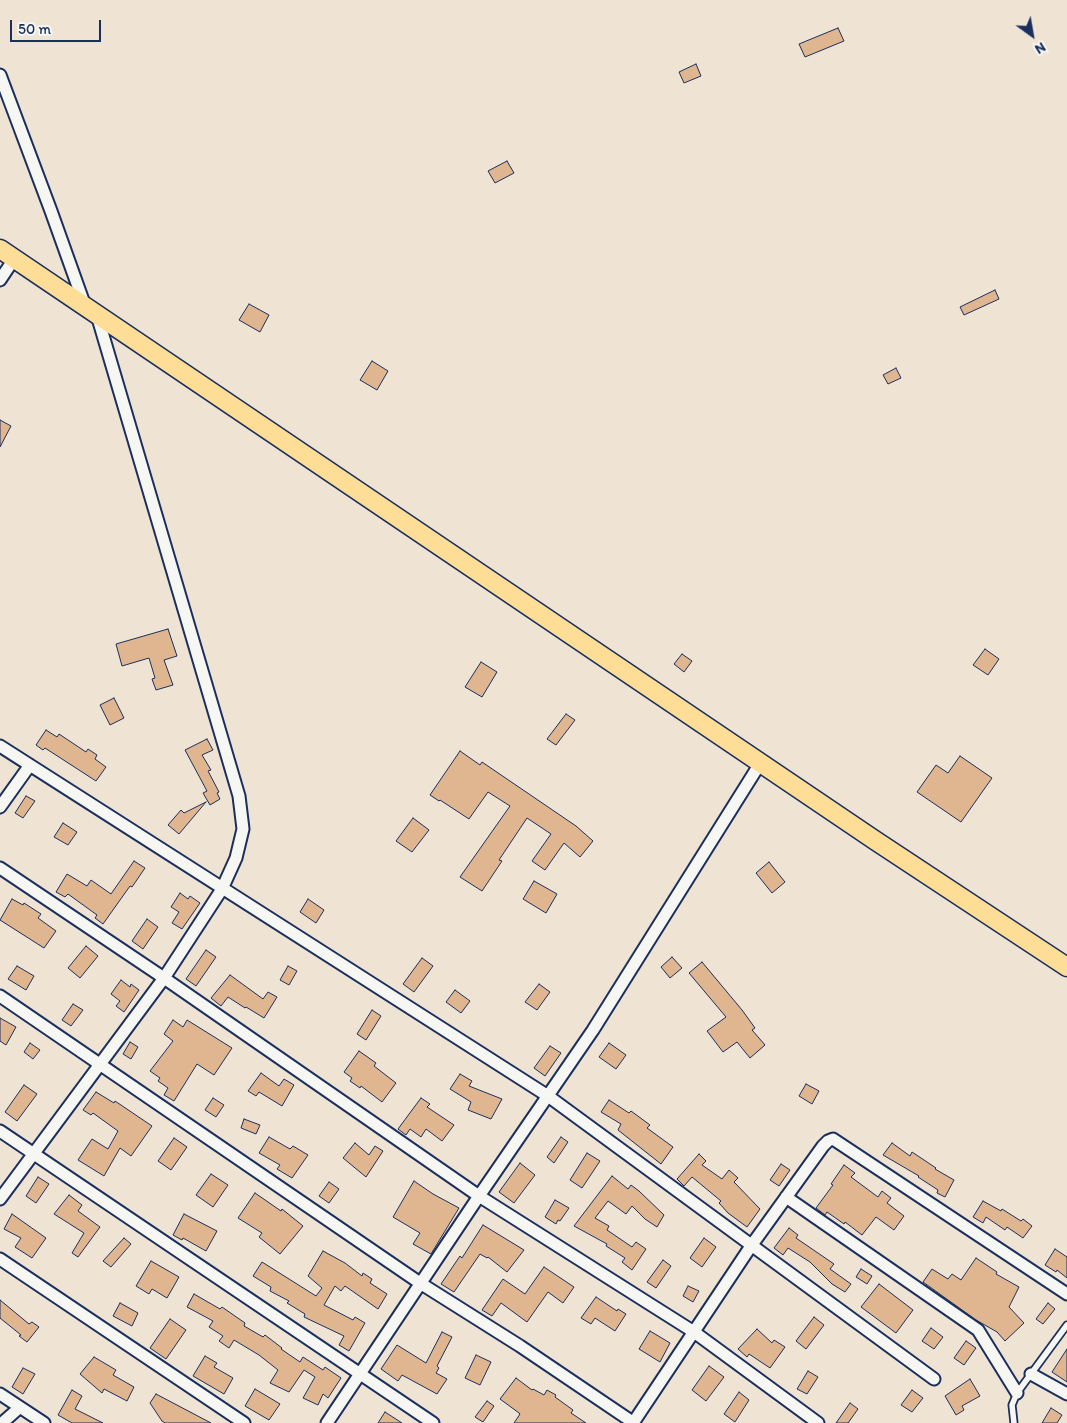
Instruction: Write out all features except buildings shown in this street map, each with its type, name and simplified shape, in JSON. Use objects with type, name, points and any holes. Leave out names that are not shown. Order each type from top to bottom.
[{"type":"main road","points":[[7,254],[1067,967]]},
{"type":"street","points":[[0,75],[51,211],[91,310],[239,796],[243,830],[236,858],[222,889],[164,978],[0,1198]]},
{"type":"street","points":[[0,280],[7,254]]},
{"type":"street","points":[[0,746],[548,1096],[934,1379]]},
{"type":"street","points":[[327,1423],[593,1030],[761,762]]},
{"type":"street","points":[[0,807],[30,766]]},
{"type":"street","points":[[0,868],[164,978],[479,1196],[694,1332],[818,1423]]},
{"type":"street","points":[[0,996],[420,1283],[520,1346],[633,1423],[751,1246],[824,1146],[833,1139],[1067,1294]]},
{"type":"street","points":[[0,1131],[432,1423]]},
{"type":"street","points":[[786,1197],[978,1330],[1017,1393]]},
{"type":"street","points":[[0,1259],[244,1423]]},
{"type":"street","points":[[1031,1374],[1067,1394]]},
{"type":"street","points":[[0,1394],[44,1423]]},
{"type":"street","points":[[2,1423],[19,1408]]},
{"type":"lane","points":[[1014,1423],[1012,1405],[1017,1393],[1067,1326]]}]
